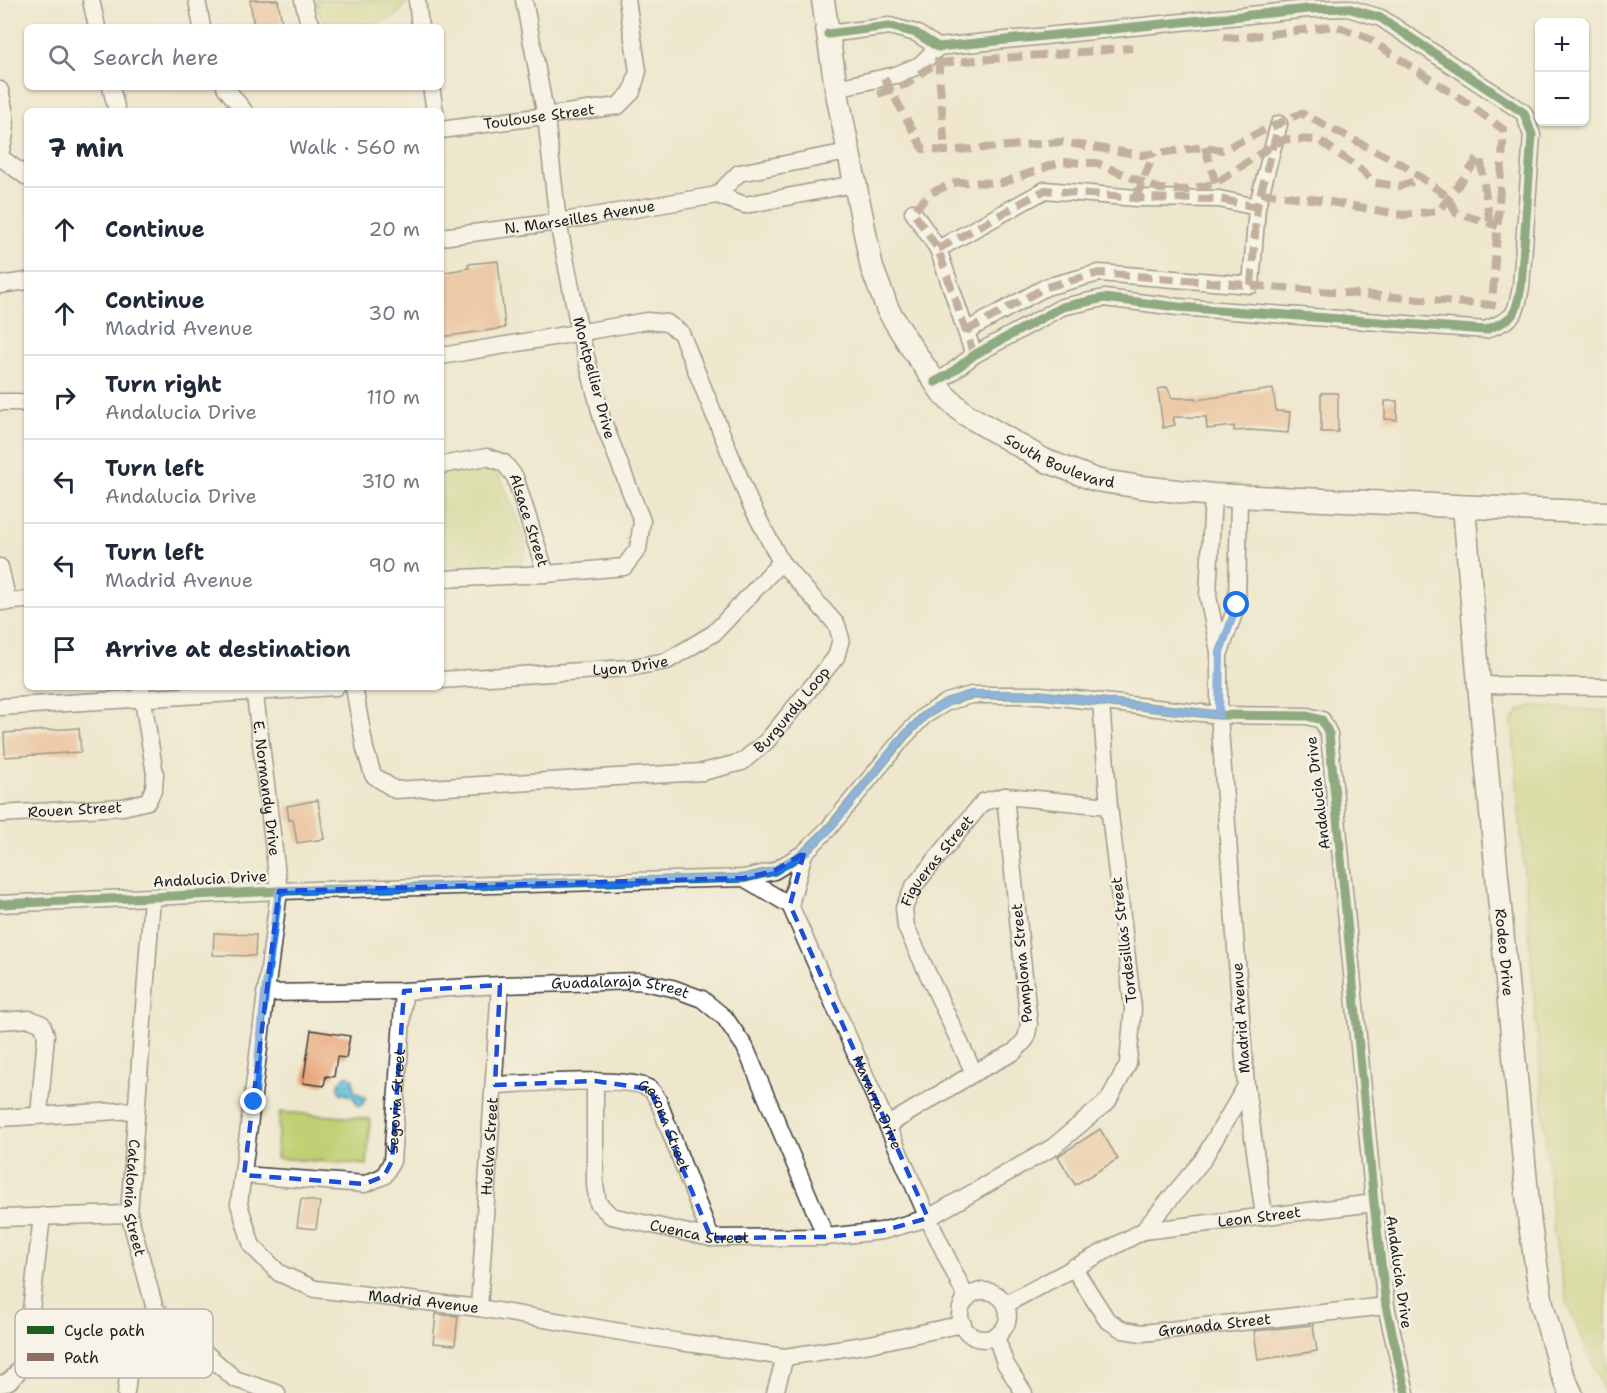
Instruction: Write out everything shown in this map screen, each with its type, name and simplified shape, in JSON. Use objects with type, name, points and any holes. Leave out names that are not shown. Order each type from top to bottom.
[{"type":"main road","name":"South Boulevard","points":[[823,0],[836,88],[872,268],[888,310],[944,395],[965,414],[1044,460],[1096,480],[1141,487],[1213,495],[1607,513]]},
{"type":"main road","name":"Rodeo Drive","points":[[1464,507],[1530,1225],[1542,1304],[1560,1369],[1571,1393]]},
{"type":"street","points":[[91,0],[96,24]]},
{"type":"street","points":[[197,0],[201,24]]},
{"type":"street","points":[[303,0],[311,24]]},
{"type":"street","points":[[417,0],[420,24]]},
{"type":"street","name":"Montpellier Drive","points":[[444,579],[546,574],[624,567],[638,549],[642,521],[602,419],[580,333],[558,222],[546,117],[524,0]]},
{"type":"street","name":"Toulouse Street","points":[[444,130],[618,106],[632,92],[638,71],[627,0]]},
{"type":"street","points":[[828,34],[889,26],[916,33],[939,47],[1308,9],[1348,8],[1381,18],[1524,113],[1532,135],[1521,287],[1516,311],[1506,321],[1486,330],[1178,307],[1104,298],[1062,307],[974,355],[935,382]]},
{"type":"street","points":[[836,88],[896,75],[920,65],[939,47]]},
{"type":"street","points":[[0,90],[7,121],[6,137],[0,155],[24,175]]},
{"type":"street","points":[[112,90],[116,108]]},
{"type":"street","points":[[227,90],[242,108]]},
{"type":"street","points":[[431,90],[434,108]]},
{"type":"street","points":[[966,332],[1046,287],[1099,273],[1251,285],[1257,207],[1279,124]]},
{"type":"street","points":[[848,152],[739,173],[717,195],[745,205],[854,184]]},
{"type":"street","points":[[938,249],[1045,190],[1136,198],[1219,200],[1257,207]]},
{"type":"street","name":"N. Marseilles Avenue","points":[[444,237],[558,222],[717,195]]},
{"type":"street","points":[[913,212],[938,249],[974,355]]},
{"type":"street","points":[[0,285],[24,281]]},
{"type":"street","name":"Burgundy Loop","points":[[355,690],[365,749],[373,775],[395,790],[703,772],[742,762],[767,741],[836,657],[841,639],[837,625],[782,562],[750,503],[681,333],[667,323],[646,321],[444,356]]},
{"type":"street","points":[[0,402],[24,403]]},
{"type":"street","name":"Alsace Street","points":[[444,464],[487,457],[504,463],[515,477],[546,574]]},
{"type":"street","points":[[1213,495],[1208,596],[1220,652]]},
{"type":"street","points":[[1220,652],[1237,605],[1239,496]]},
{"type":"street","name":"Lyon Drive","points":[[444,680],[628,668],[668,661],[714,633],[782,562]]},
{"type":"street","points":[[0,567],[4,602],[24,600]]},
{"type":"street","name":"Madrid Avenue","points":[[1006,1304],[1143,1231],[1202,1161],[1246,1086],[1219,715],[1220,652]]},
{"type":"street","points":[[1479,684],[1607,687]]},
{"type":"street","points":[[0,707],[142,692],[217,690]]},
{"type":"street","name":"E. Normandy Drive","points":[[255,690],[279,891]]},
{"type":"street","name":"Rouen Street","points":[[0,814],[123,807],[148,801],[154,788],[155,774],[142,692]]},
{"type":"street","name":"Andalucia Drive","points":[[0,904],[279,891],[744,878],[774,871],[804,853],[830,828],[904,736],[924,716],[947,702],[971,694],[1040,695],[1219,715],[1307,716],[1322,720],[1329,734],[1386,1306],[1406,1393]]},
{"type":"street","name":"Tordesillas Street","points":[[928,1218],[1053,1147],[1108,1101],[1128,1064],[1133,1009],[1109,806],[1101,702]]},
{"type":"street","name":"Figueras Street","points":[[974,1073],[906,927],[904,908],[914,886],[983,802],[1005,796],[1109,806]]},
{"type":"street","name":"Pamplona Street","points":[[888,1125],[974,1073],[1014,1052],[1026,1039],[1029,1024],[1005,796]]},
{"type":"street","points":[[744,878],[790,905],[804,853]]},
{"type":"street","name":"Madrid Avenue","points":[[279,891],[239,1204],[252,1246],[279,1273],[315,1289],[479,1308],[785,1357],[870,1344],[963,1324]]},
{"type":"street","name":"Catalonia Street","points":[[152,897],[129,1214],[155,1309]]},
{"type":"street","name":"Navarra Drive","points":[[790,905],[928,1218],[967,1299]]},
{"type":"street","name":"Guadalaraja Street","points":[[265,993],[404,991],[500,985],[639,981],[672,988],[702,999],[725,1018],[745,1047],[826,1237]]},
{"type":"street","name":"Huelva Street","points":[[479,1308],[500,985]]},
{"type":"street","name":"Segovia Street","points":[[244,1175],[365,1184],[384,1176],[392,1161],[404,991]]},
{"type":"street","points":[[0,1021],[30,1019],[42,1024],[46,1035],[39,1115]]},
{"type":"street","name":"Cuenca Street","points":[[595,1081],[595,1185],[598,1203],[611,1216],[711,1238],[826,1237],[882,1231],[928,1218]]},
{"type":"street","name":"Gerona Street","points":[[495,1085],[595,1081],[639,1084],[650,1089],[658,1100],[711,1238]]},
{"type":"street","points":[[1246,1086],[1264,1216]]},
{"type":"street","points":[[0,1118],[136,1110]]},
{"type":"street","name":"Leon Street","points":[[1143,1231],[1374,1203]]},
{"type":"street","points":[[0,1218],[129,1214]]},
{"type":"street","points":[[31,1309],[42,1216]]},
{"type":"street","name":"Granada Street","points":[[1073,1267],[1107,1320],[1123,1330],[1142,1333],[1386,1306]]},
{"type":"street","points":[[980,1291],[995,1293],[1006,1304],[1008,1318],[1005,1326],[996,1336],[988,1338],[973,1336],[963,1324],[961,1311],[967,1299],[980,1291]]},
{"type":"street","points":[[996,1336],[1005,1363],[1024,1393]]},
{"type":"street","points":[[775,1393],[785,1357]]},
{"type":"street","points":[[213,1365],[235,1386],[277,1393]]},
{"type":"street","points":[[0,1384],[6,1384],[15,1375]]},
{"type":"street","points":[[126,1393],[128,1378]]},
{"type":"highlighted area","points":[[804,853],[790,905],[928,1218],[882,1231],[826,1237],[711,1238],[650,1089],[595,1081],[495,1085],[500,985],[404,991],[392,1161],[384,1176],[365,1184],[244,1175],[279,891],[744,878],[774,871]]},
{"type":"green space","points":[[316,0],[407,1],[399,13],[393,17],[366,24],[327,24],[320,16]]},
{"type":"green space","points":[[489,469],[497,474],[502,481],[526,543],[524,557],[517,566],[450,566],[444,562],[444,474]]},
{"type":"green space","points":[[1532,706],[1607,711],[1607,1393],[1605,1393],[1566,1300],[1553,1229],[1512,720],[1520,711]]},
{"type":"green space","points":[[280,1112],[370,1119],[367,1165],[276,1158]]},
{"type":"water","points":[[347,1075],[353,1079],[354,1091],[366,1098],[362,1105],[359,1106],[352,1096],[340,1093],[340,1082]]},
{"type":"building","points":[[250,0],[278,0],[282,23],[254,24]]},
{"type":"building","points":[[498,261],[505,328],[444,337],[444,272],[469,268],[468,264]]},
{"type":"building","points":[[1167,387],[1172,398],[1196,398],[1196,400],[1273,389],[1276,411],[1290,412],[1288,433],[1234,431],[1234,426],[1207,429],[1206,417],[1173,417],[1175,425],[1163,428],[1158,389]]},
{"type":"building","points":[[1321,393],[1338,393],[1338,432],[1321,432]]},
{"type":"building","points":[[1385,401],[1397,401],[1397,420],[1385,419]]},
{"type":"building","points":[[79,728],[81,752],[5,757],[4,733]]},
{"type":"building","points":[[318,800],[324,839],[297,843],[293,819],[289,820],[287,806]]},
{"type":"building","points":[[214,933],[256,935],[255,956],[213,955]]},
{"type":"building","points":[[311,1030],[350,1036],[346,1058],[337,1057],[334,1077],[326,1076],[324,1086],[303,1083]]},
{"type":"building","points":[[1100,1129],[1118,1159],[1075,1185],[1058,1156]]},
{"type":"building","points":[[301,1199],[320,1202],[316,1229],[297,1227]]},
{"type":"building","points":[[436,1314],[458,1316],[455,1345],[433,1343]]},
{"type":"building","points":[[1313,1325],[1317,1351],[1258,1360],[1254,1331]]},
{"type":"marked path","points":[[966,331],[1046,287],[1099,273],[1492,305],[1504,130],[1469,104],[1364,36],[1335,26],[1237,38],[1223,37]]},
{"type":"marked path","points":[[878,94],[907,84],[938,63],[1132,48]]},
{"type":"marked path","points":[[938,58],[945,151]]},
{"type":"marked path","points":[[884,78],[923,149],[945,151],[1061,142],[1142,155],[1205,147],[1222,150],[1301,113],[1405,166],[1448,197],[1456,213],[1498,226]]},
{"type":"marked path","points":[[1251,285],[1257,207],[1279,124]]},
{"type":"marked path","points":[[974,355],[938,249],[913,212],[930,193],[957,182],[1002,183],[1060,162],[1096,163],[1160,189],[1187,190],[1216,183],[1273,145],[1286,139],[1319,140],[1360,169],[1375,183],[1400,186],[1423,178]]},
{"type":"marked path","points":[[1205,147],[1217,188]]},
{"type":"marked path","points":[[1136,198],[1154,153]]},
{"type":"marked path","points":[[1261,193],[1320,200],[1403,215],[1439,211],[1480,156],[1490,224]]},
{"type":"marked path","points":[[938,249],[1045,190],[1136,198],[1219,199],[1257,207]]},
{"type":"cycle path","points":[[828,34],[889,26],[916,33],[938,47],[1308,9],[1348,8],[1381,18],[1524,113],[1532,135],[1519,298],[1512,316],[1486,330],[1178,307],[1104,298],[1062,307],[974,355],[935,382]]},
{"type":"cycle path","points":[[0,904],[279,891],[744,878],[774,871],[804,853],[829,828],[924,716],[947,702],[971,695],[1040,695],[1219,715],[1307,716],[1322,720],[1329,734],[1386,1306],[1406,1393]]},
{"type":"route","points":[[254,1102],[265,993],[279,891],[744,878],[774,871],[804,853],[830,828],[904,736],[924,716],[947,702],[971,694],[1040,695],[1219,715],[1220,652],[1237,605]]}]
